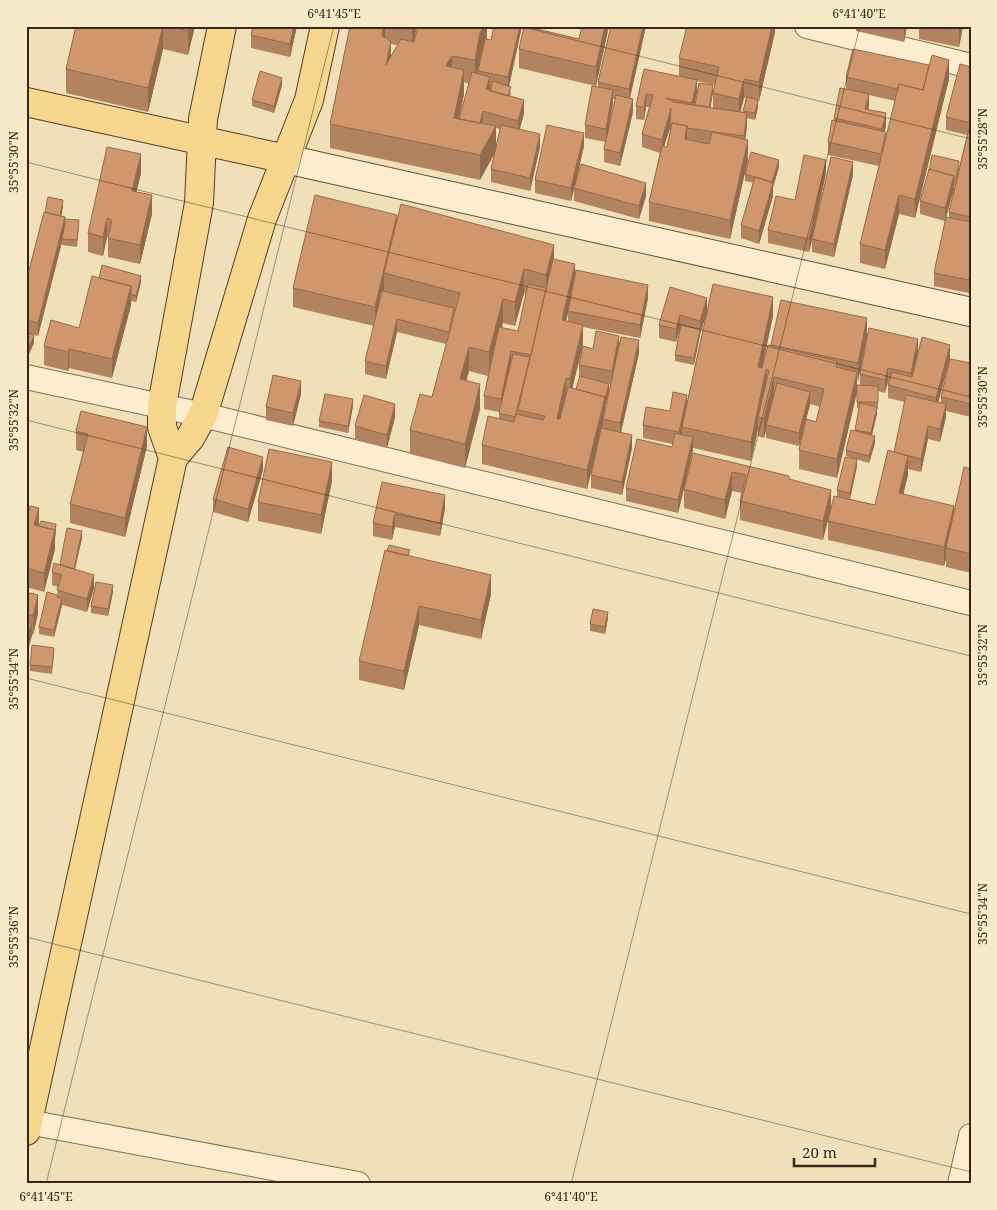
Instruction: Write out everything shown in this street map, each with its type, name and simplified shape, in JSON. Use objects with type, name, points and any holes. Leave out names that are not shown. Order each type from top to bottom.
[{"type":"main road","points":[[172,458],[162,427],[162,405],[199,204],[201,139],[209,85],[222,26]]},
{"type":"main road","points":[[27,1127],[172,458],[190,438],[203,415],[262,219],[309,100],[325,26]]},
{"type":"main road","points":[[26,102],[286,159]]},
{"type":"street","points":[[806,26],[971,66]]},
{"type":"street","points":[[286,159],[971,312]]},
{"type":"street","points":[[26,377],[162,405],[971,603]]},
{"type":"street","points":[[27,1127],[358,1184]]},
{"type":"street","points":[[960,1184],[970,1146]]},
{"type":"building","points":[[76,26],[163,26],[148,88],[66,69]]},
{"type":"building","points":[[169,26],[189,26],[188,31]]},
{"type":"building","points":[[253,26],[294,26],[290,44],[251,35]]},
{"type":"building","points":[[350,26],[383,26],[382,36],[391,41],[386,65],[401,39],[414,42],[418,26],[484,26],[480,33],[475,60],[452,56],[446,66],[464,70],[454,118],[496,126],[480,155],[330,124]]},
{"type":"building","points":[[494,26],[520,26],[508,77],[478,71],[485,39],[491,40]]},
{"type":"building","points":[[524,26],[579,39],[582,26],[605,26],[596,67],[519,49]]},
{"type":"building","points":[[611,26],[643,26],[629,89],[598,82]]},
{"type":"building","points":[[687,26],[772,26],[759,82],[744,79],[739,99],[713,93],[719,67],[679,58]]},
{"type":"building","points":[[853,49],[929,65],[923,90],[899,84],[898,89],[846,77]]},
{"type":"building","points":[[932,55],[949,60],[915,199],[899,195],[885,250],[860,244],[899,84],[923,90]]},
{"type":"building","points":[[960,64],[971,67],[971,123],[946,117]]},
{"type":"building","points":[[644,69],[697,80],[692,103],[665,98],[673,102],[747,113],[744,136],[687,128],[687,126],[672,123],[671,126],[671,108],[662,140],[642,134],[653,95],[646,94],[644,107],[636,106]]},
{"type":"building","points":[[260,71],[282,78],[274,106],[252,100]]},
{"type":"building","points":[[472,72],[490,77],[486,89],[524,100],[518,121],[483,111],[480,123],[459,119]]},
{"type":"building","points":[[493,81],[511,87],[508,96],[490,91]]},
{"type":"building","points":[[699,83],[713,85],[709,107],[695,105]]},
{"type":"building","points":[[592,86],[613,90],[606,129],[585,125]]},
{"type":"building","points":[[840,88],[869,94],[865,109],[886,113],[882,129],[834,118]]},
{"type":"building","points":[[616,95],[633,99],[620,153],[604,149]]},
{"type":"building","points":[[747,97],[758,100],[755,113],[743,111]]},
{"type":"building","points":[[832,120],[886,132],[881,154],[828,142]]},
{"type":"building","points":[[672,123],[687,126],[685,139],[709,144],[712,132],[748,140],[730,220],[649,202],[662,146],[667,147]]},
{"type":"building","points":[[501,125],[540,134],[530,178],[491,169]]},
{"type":"building","points":[[547,125],[584,133],[571,188],[535,180]]},
{"type":"building","points":[[971,125],[971,217],[949,212]]},
{"type":"building","points":[[107,147],[141,154],[132,191],[152,195],[140,245],[108,238],[112,220],[107,218],[103,237],[88,233]]},
{"type":"building","points":[[751,152],[779,160],[772,182],[745,174]]},
{"type":"building","points":[[804,155],[826,160],[809,239],[768,230],[776,196],[795,200]]},
{"type":"building","points":[[932,155],[959,161],[956,179],[954,179],[954,176],[929,169]]},
{"type":"building","points":[[831,157],[853,162],[834,244],[812,239]]},
{"type":"building","points":[[581,164],[646,183],[639,206],[574,188]]},
{"type":"building","points":[[929,169],[954,176],[945,208],[920,201]]},
{"type":"building","points":[[755,177],[773,183],[759,231],[741,225]]},
{"type":"building","points":[[315,195],[397,215],[375,307],[293,288]]},
{"type":"building","points":[[48,197],[63,200],[60,216],[45,212]]},
{"type":"building","points":[[401,204],[554,245],[546,275],[524,269],[515,302],[503,299],[489,352],[469,347],[460,379],[480,384],[465,444],[410,430],[420,394],[432,397],[460,293],[384,273]]},
{"type":"building","points":[[44,212],[65,217],[38,323],[26,320],[26,282]]},
{"type":"building","points":[[946,217],[971,222],[971,270],[969,280],[934,273]]},
{"type":"building","points":[[65,219],[79,220],[77,240],[62,239]]},
{"type":"building","points":[[553,259],[575,264],[562,320],[583,325],[570,379],[566,378],[557,419],[560,419],[568,387],[605,397],[587,470],[482,445],[488,416],[514,422],[516,414],[543,420],[545,416],[518,410]]},
{"type":"building","points":[[102,265],[141,276],[136,296],[131,294],[131,286],[99,278]]},
{"type":"building","points":[[576,270],[648,285],[640,325],[568,311]]},
{"type":"building","points":[[92,276],[131,286],[112,359],[69,349],[68,352],[44,346],[51,320],[79,328]]},
{"type":"building","points":[[528,284],[546,288],[531,355],[511,351],[501,399],[484,396],[499,327],[518,331]]},
{"type":"building","points":[[713,284],[773,297],[758,367],[762,368],[768,345],[837,361],[836,367],[857,372],[837,459],[799,450],[806,419],[816,422],[824,389],[774,377],[764,419],[758,417],[769,370],[766,369],[751,442],[682,427]]},
{"type":"building","points":[[670,287],[707,298],[700,321],[680,315],[676,329],[659,325]]},
{"type":"building","points":[[382,291],[454,308],[449,332],[397,319],[386,366],[365,361]]},
{"type":"building","points":[[781,300],[867,318],[858,363],[771,345]]},
{"type":"building","points":[[681,325],[700,329],[694,358],[675,355]]},
{"type":"building","points":[[869,328],[918,339],[911,373],[888,368],[885,380],[860,374]]},
{"type":"building","points":[[596,331],[619,336],[612,371],[579,365],[583,346],[593,349]]},
{"type":"building","points":[[26,332],[34,336],[26,354]]},
{"type":"building","points":[[621,337],[639,340],[620,423],[603,419]]},
{"type":"building","points":[[922,337],[950,345],[936,398],[888,385],[892,372],[912,377]]},
{"type":"building","points":[[513,354],[530,357],[515,417],[499,413]]},
{"type":"building","points":[[950,359],[971,363],[971,404],[941,397]]},
{"type":"building","points":[[273,375],[301,381],[293,413],[266,407]]},
{"type":"building","points":[[580,376],[609,384],[605,399],[605,397],[576,389]]},
{"type":"building","points":[[777,383],[810,392],[799,433],[766,425]]},
{"type":"building","points":[[857,385],[878,386],[878,402],[857,402]]},
{"type":"building","points":[[673,392],[687,395],[679,432],[643,425],[646,407],[670,411]]},
{"type":"building","points":[[325,394],[353,399],[348,426],[319,421]]},
{"type":"building","points":[[364,395],[395,404],[387,435],[355,426]]},
{"type":"building","points":[[906,395],[946,404],[940,429],[928,426],[921,459],[894,452]]},
{"type":"building","points":[[860,403],[877,407],[871,433],[855,430]]},
{"type":"building","points":[[81,411],[147,427],[125,518],[70,504],[88,434],[76,431]]},
{"type":"building","points":[[601,428],[632,435],[622,482],[591,475]]},
{"type":"building","points":[[851,430],[875,436],[869,456],[846,450]]},
{"type":"building","points":[[675,433],[693,437],[678,500],[626,488],[637,439],[672,447]]},
{"type":"building","points":[[228,447],[263,457],[248,509],[213,499]]},
{"type":"building","points":[[269,449],[332,462],[321,515],[258,502]]},
{"type":"building","points":[[888,450],[908,456],[899,493],[954,506],[944,547],[828,521],[834,496],[875,505]]},
{"type":"building","points":[[693,453],[789,476],[789,479],[831,490],[823,521],[740,501],[746,475],[732,472],[725,500],[684,489]]},
{"type":"building","points":[[845,457],[857,459],[850,493],[837,490]]},
{"type":"building","points":[[964,467],[971,469],[971,554],[946,548]]},
{"type":"building","points":[[382,482],[445,495],[440,523],[395,514],[392,527],[373,523]]},
{"type":"building","points":[[30,506],[39,508],[34,525],[55,530],[44,573],[26,568],[26,521]]},
{"type":"building","points":[[41,521],[56,524],[55,531],[39,526]]},
{"type":"building","points":[[67,528],[82,531],[74,569],[60,565]]},
{"type":"building","points":[[389,545],[410,550],[408,556],[387,551]]},
{"type":"building","points":[[385,550],[491,575],[481,620],[419,606],[404,671],[359,661]]},
{"type":"building","points":[[54,563],[94,575],[87,599],[57,590],[62,575],[52,572]]},
{"type":"building","points":[[96,582],[113,585],[108,609],[91,606]]},
{"type":"building","points":[[26,592],[38,595],[33,616],[26,614]]},
{"type":"building","points":[[47,592],[62,598],[54,630],[39,627]]},
{"type":"building","points":[[593,609],[608,612],[605,627],[590,624]]},
{"type":"building","points":[[26,622],[32,623],[26,642]]},
{"type":"building","points":[[32,645],[54,648],[52,667],[30,665]]}]
